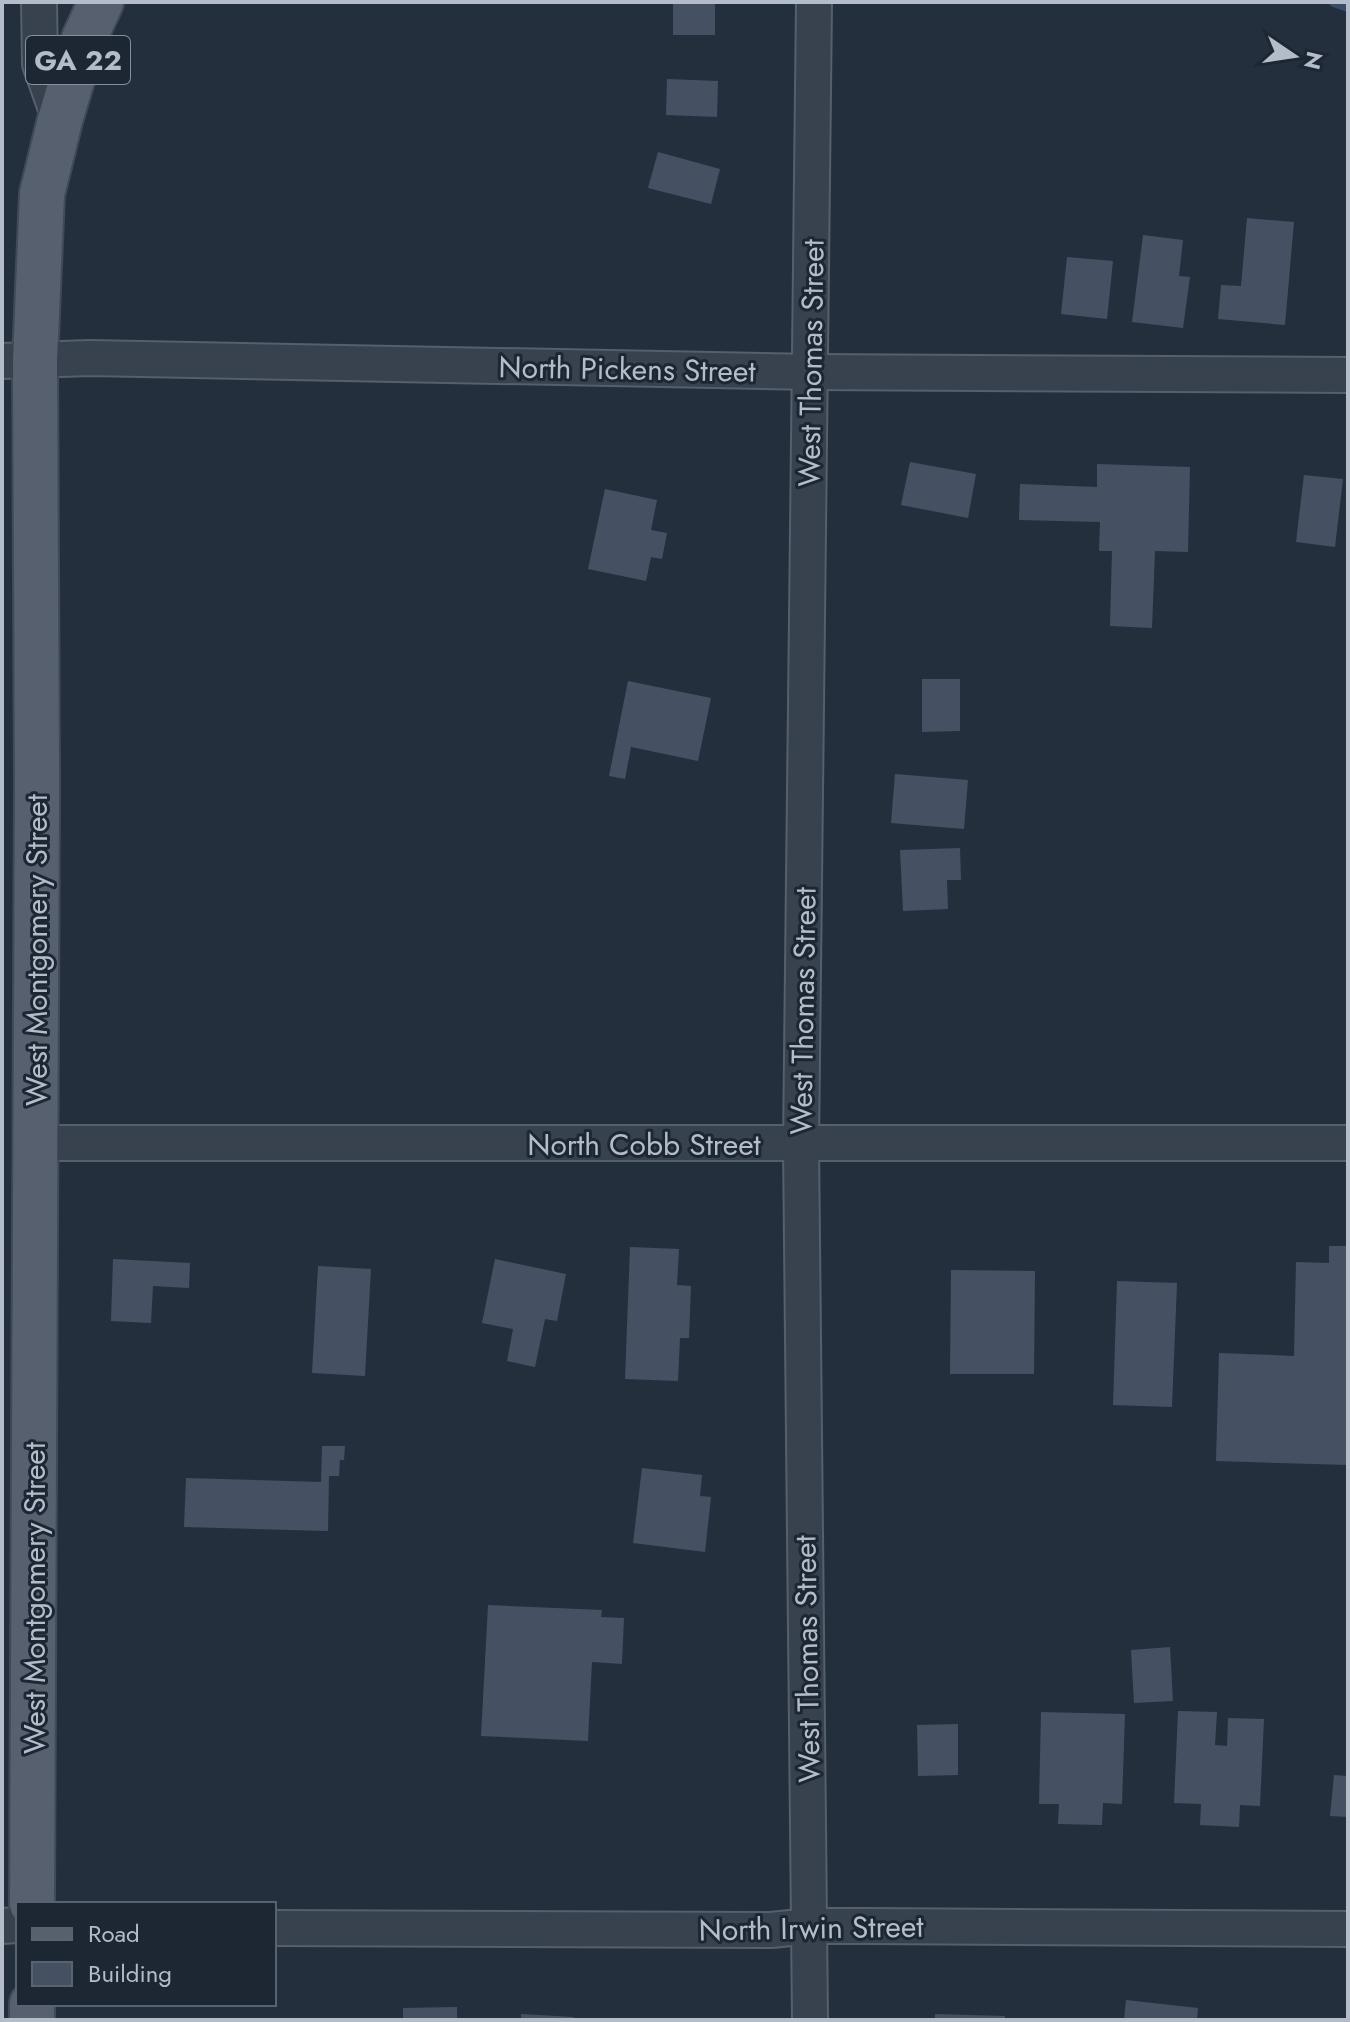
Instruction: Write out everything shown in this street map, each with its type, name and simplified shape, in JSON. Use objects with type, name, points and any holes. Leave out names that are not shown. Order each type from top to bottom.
[{"type":"main road","name":"GA 22","points":[[60,120],[84,39],[101,2]]},
{"type":"main road","name":"West Montgomery Street","points":[[32,1902],[37,768],[18,360],[42,194],[60,120]]},
{"type":"street","points":[[39,2],[40,64],[60,120]]},
{"type":"street","name":"West Thomas Street","points":[[810,2020],[801,1144],[814,2]]},
{"type":"street","name":"North Pickens Street","points":[[18,360],[90,358],[812,372],[1348,375]]},
{"type":"street","name":"North Cobb Street","points":[[35,1143],[1348,1143]]},
{"type":"street","name":"North Irwin Street","points":[[276,1928],[771,1930],[810,1926],[1348,1929]]},
{"type":"building","points":[[673,2],[715,2],[715,35],[673,35]]},
{"type":"building","points":[[667,79],[718,81],[717,117],[666,115]]},
{"type":"building","points":[[658,152],[720,169],[711,204],[648,188]]},
{"type":"building","points":[[1247,218],[1294,222],[1285,325],[1218,319],[1221,285],[1241,286]]},
{"type":"building","points":[[1143,235],[1183,240],[1179,276],[1190,277],[1183,328],[1132,322]]},
{"type":"building","points":[[1067,257],[1113,261],[1107,319],[1061,314]]},
{"type":"building","points":[[910,462],[976,474],[968,518],[901,505]]},
{"type":"building","points":[[1097,464],[1190,467],[1188,552],[1155,551],[1152,628],[1110,626],[1112,551],[1099,551],[1100,522],[1019,520],[1020,484],[1097,487]]},
{"type":"building","points":[[1304,475],[1343,479],[1335,547],[1296,542]]},
{"type":"building","points":[[605,489],[657,500],[651,530],[667,533],[662,559],[651,557],[646,581],[588,569]]},
{"type":"building","points":[[922,679],[960,679],[960,731],[922,732]]},
{"type":"building","points":[[628,681],[711,698],[698,761],[631,747],[625,779],[609,776]]},
{"type":"building","points":[[895,774],[968,780],[964,829],[891,823]]},
{"type":"building","points":[[960,848],[961,880],[947,880],[948,909],[903,911],[900,850]]},
{"type":"building","points":[[1329,1246],[1348,1246],[1348,1465],[1216,1461],[1219,1353],[1294,1356],[1296,1262],[1329,1263]]},
{"type":"building","points":[[630,1247],[679,1249],[677,1285],[691,1286],[689,1338],[680,1338],[678,1381],[625,1379]]},
{"type":"building","points":[[113,1259],[190,1263],[189,1288],[153,1286],[151,1323],[111,1321]]},
{"type":"building","points":[[495,1259],[566,1274],[557,1321],[545,1319],[535,1367],[507,1361],[513,1329],[482,1323]]},
{"type":"building","points":[[318,1266],[371,1269],[365,1376],[312,1373]]},
{"type":"building","points":[[951,1270],[1035,1271],[1034,1374],[950,1374]]},
{"type":"building","points":[[1117,1281],[1177,1283],[1172,1407],[1113,1405]]},
{"type":"building","points":[[322,1446],[345,1446],[339,1476],[329,1476],[328,1531],[184,1527],[186,1478],[321,1482]]},
{"type":"building","points":[[642,1468],[702,1475],[700,1496],[711,1497],[705,1552],[633,1543]]},
{"type":"building","points":[[488,1605],[602,1610],[601,1617],[624,1618],[622,1664],[592,1662],[588,1741],[481,1736]]},
{"type":"building","points":[[1170,1647],[1173,1701],[1134,1703],[1131,1650]]},
{"type":"building","points":[[1178,1711],[1217,1712],[1215,1745],[1227,1746],[1228,1718],[1264,1719],[1260,1806],[1240,1805],[1239,1827],[1200,1825],[1201,1804],[1174,1803]]},
{"type":"building","points":[[1041,1712],[1125,1714],[1122,1804],[1103,1803],[1102,1825],[1058,1824],[1059,1804],[1039,1804]]},
{"type":"building","points":[[958,1724],[958,1775],[918,1776],[917,1725]]},
{"type":"building","points":[[1334,1775],[1348,1776],[1348,1817],[1330,1816]]},
{"type":"building","points":[[1126,2000],[1198,2008],[1197,2020],[1124,2020]]},
{"type":"building","points":[[457,2007],[457,2020],[403,2020],[403,2008]]},
{"type":"building","points":[[521,2014],[574,2017],[574,2020],[521,2020]]},
{"type":"building","points":[[935,2014],[1005,2016],[1005,2020],[935,2020]]},
{"type":"waterway","points":[[1334,2],[1348,7]]}]
